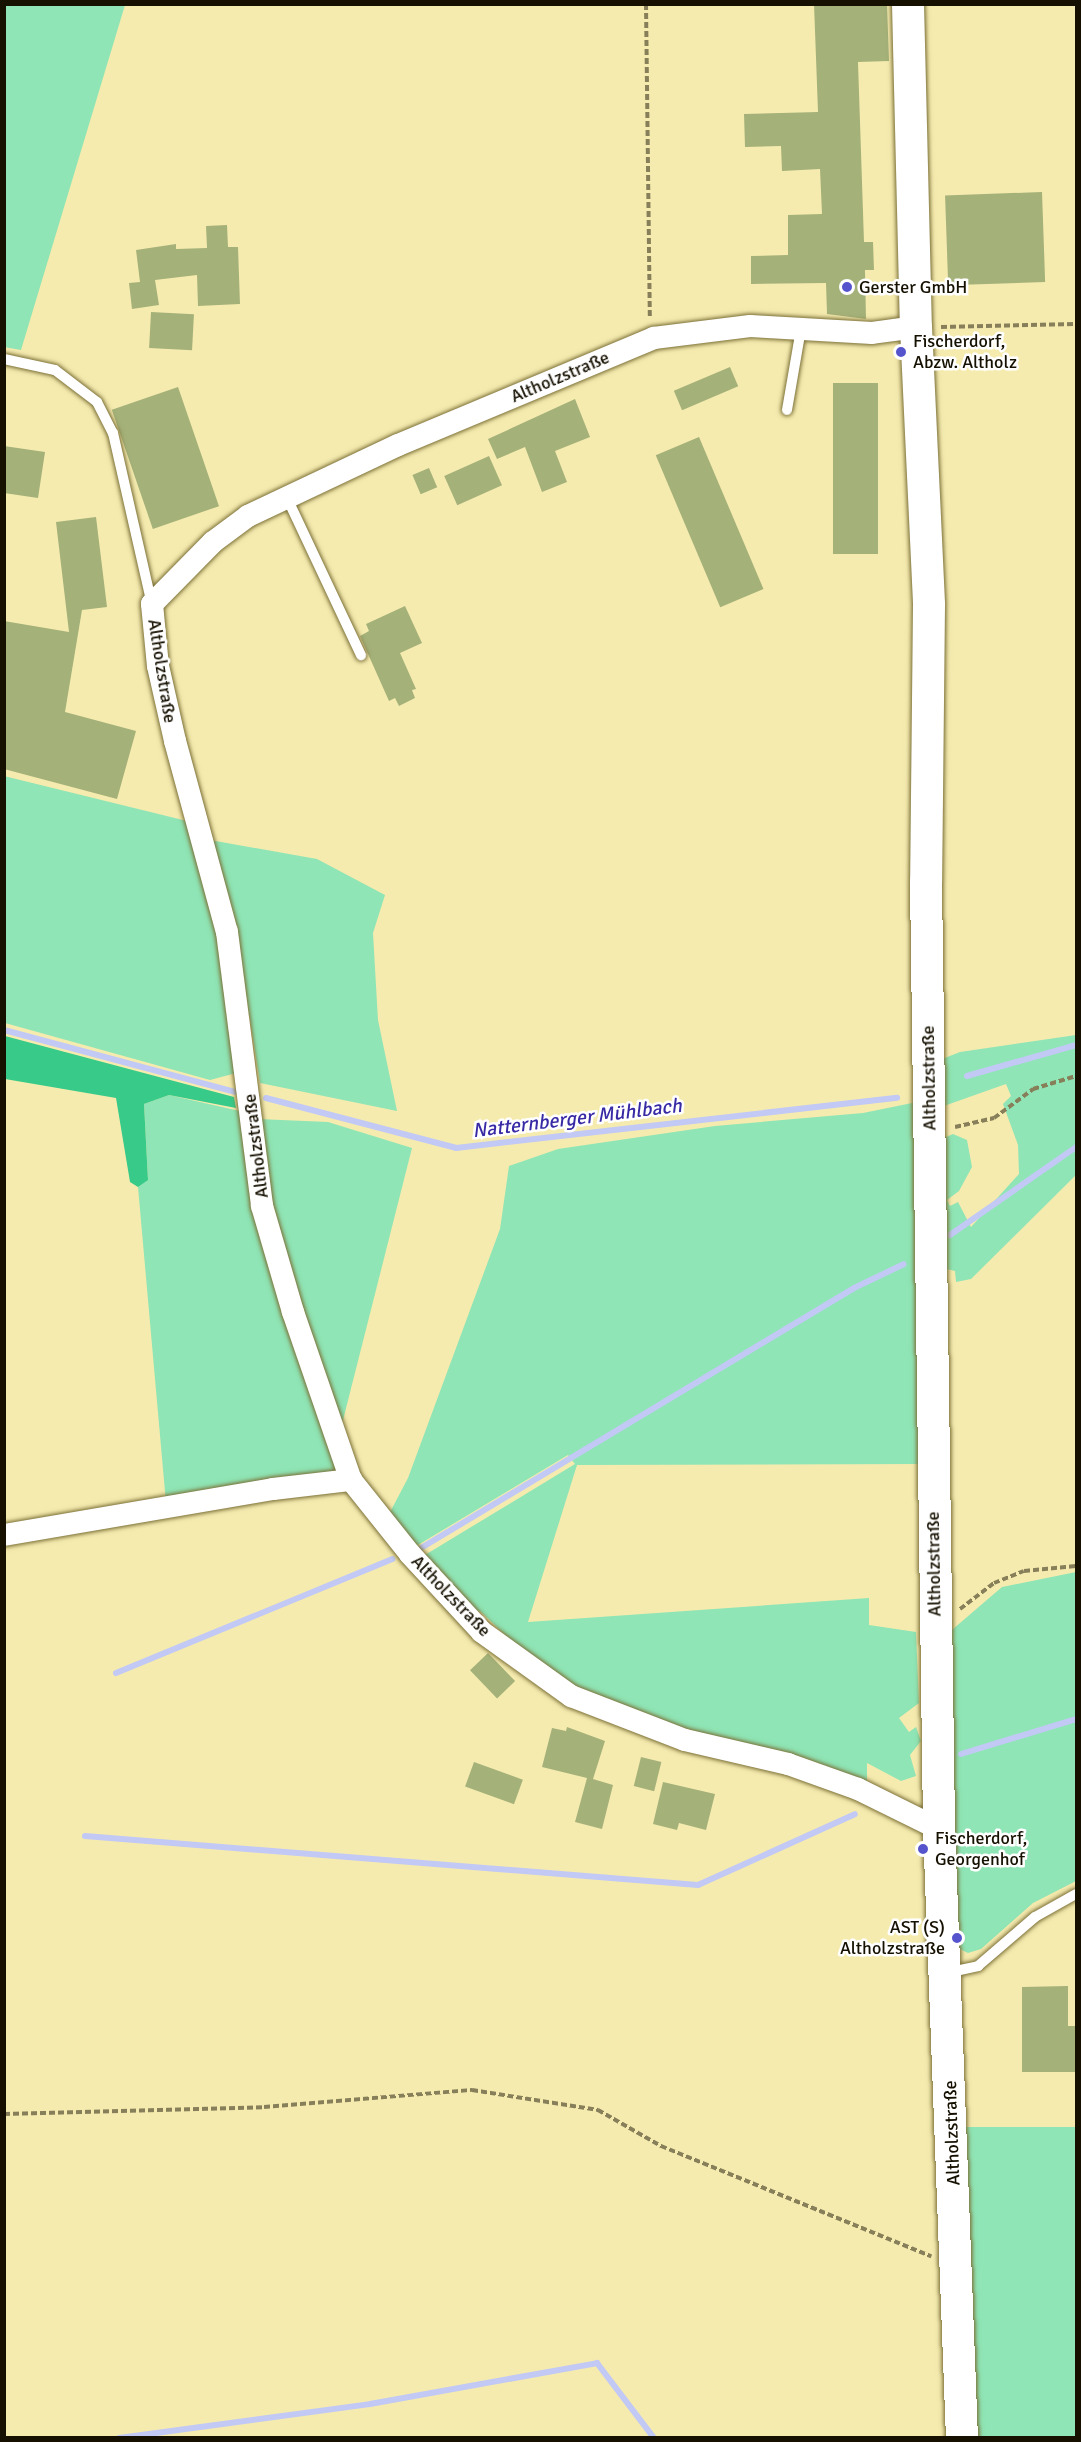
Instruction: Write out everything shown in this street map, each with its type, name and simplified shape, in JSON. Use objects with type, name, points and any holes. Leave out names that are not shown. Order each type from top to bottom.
[{"type":"street","name":"Altholzstraße","points":[[908,4],[916,327],[929,605],[926,882],[939,1829],[962,2438]]},
{"type":"street","name":"Altholzstraße","points":[[916,327],[872,333],[713,328],[654,338],[398,445],[248,516],[213,542],[152,604],[158,666],[175,741],[227,932],[262,1206],[293,1312],[351,1480],[410,1554],[482,1632],[571,1696],[685,1740],[788,1764],[858,1789],[939,1829]]},
{"type":"street","points":[[4,1535],[273,1489],[351,1480]]},
{"type":"lane","points":[[787,410],[801,329]]},
{"type":"lane","points":[[4,359],[56,370],[97,402],[113,433],[152,604]]},
{"type":"lane","points":[[287,498],[361,655]]},
{"type":"lane","points":[[946,1973],[978,1966],[1035,1917],[1077,1894]]},
{"type":"path","points":[[646,4],[649,311],[654,338]]},
{"type":"path","points":[[916,327],[1077,324]]},
{"type":"path","points":[[929,1129],[968,1126],[994,1118],[1033,1089],[1077,1076]]},
{"type":"path","points":[[935,1629],[994,1583],[1024,1571],[1077,1566]]},
{"type":"path","points":[[4,2114],[264,2107],[483,2092],[598,2110],[662,2146],[957,2266]]},
{"type":"green space","points":[[5,4],[125,5],[21,350],[4,347]]},
{"type":"green space","points":[[4,776],[191,822],[218,924],[240,1072],[210,1080],[5,1023]]},
{"type":"green space","points":[[210,840],[317,859],[385,895],[373,933],[378,1020],[397,1111],[260,1083],[243,975]]},
{"type":"green space","points":[[1076,1035],[1076,1175],[971,1279],[956,1282],[955,1271],[938,1267],[937,1141],[953,1134],[967,1140],[972,1167],[959,1191],[947,1200],[950,1206],[958,1202],[971,1227],[1019,1174],[1018,1145],[1003,1104],[1011,1096],[1006,1084],[941,1107],[937,1061],[960,1052]]},
{"type":"green space","points":[[5,1036],[234,1097],[236,1108],[169,1095],[144,1104],[148,1180],[138,1187],[130,1182],[116,1098],[5,1079]]},
{"type":"green space","points":[[169,1095],[244,1112],[343,1467],[336,1480],[166,1503],[138,1187],[148,1179],[144,1104]]},
{"type":"green space","points":[[917,1102],[920,1464],[577,1465],[528,1622],[869,1598],[869,1625],[916,1632],[919,1703],[899,1718],[909,1732],[916,1727],[921,1741],[910,1755],[916,1776],[901,1781],[867,1763],[867,1781],[727,1744],[588,1694],[521,1650],[481,1612],[459,1602],[420,1558],[575,1464],[568,1455],[418,1545],[410,1546],[388,1516],[408,1478],[500,1229],[509,1166],[558,1149],[715,1126],[863,1113]]},
{"type":"green space","points":[[258,1119],[328,1122],[412,1148],[341,1428],[272,1215]]},
{"type":"green space","points":[[1076,1572],[1076,1881],[1033,1903],[981,1949],[968,1953],[956,1947],[946,1635],[1002,1587]]},
{"type":"green space","points":[[963,2127],[1076,2127],[1076,2437],[963,2437]]},
{"type":"building","points":[[814,4],[887,4],[889,61],[858,62],[864,242],[873,242],[874,270],[865,270],[866,319],[827,314],[826,283],[751,284],[751,256],[788,255],[788,215],[822,214],[820,169],[782,171],[781,146],[745,147],[744,114],[818,112]]},
{"type":"building","points":[[1042,192],[1045,282],[948,285],[945,195]]},
{"type":"building","points":[[227,225],[228,247],[238,247],[240,304],[198,306],[197,275],[155,280],[159,305],[132,309],[129,283],[140,282],[136,250],[176,244],[176,249],[207,248],[206,226]]},
{"type":"building","points":[[151,312],[194,314],[192,350],[149,348]]},
{"type":"building","points":[[730,367],[738,386],[682,410],[674,391]]},
{"type":"building","points":[[833,383],[878,383],[878,554],[833,554]]},
{"type":"building","points":[[178,387],[219,506],[153,529],[112,410]]},
{"type":"building","points":[[575,399],[590,437],[555,451],[567,482],[542,492],[525,447],[497,459],[488,439]]},
{"type":"building","points":[[699,437],[763,589],[720,607],[656,455]]},
{"type":"building","points":[[4,446],[45,452],[38,498],[4,493]]},
{"type":"building","points":[[489,456],[502,485],[457,505],[444,476]]},
{"type":"building","points":[[429,468],[437,487],[421,494],[412,475]]},
{"type":"building","points":[[96,517],[107,607],[82,610],[65,712],[136,731],[117,799],[4,769],[4,621],[69,632],[56,522]]},
{"type":"building","points":[[405,606],[422,643],[400,653],[416,689],[412,690],[415,698],[399,706],[395,698],[389,701],[360,636],[369,631],[366,624]]},
{"type":"building","points":[[488,1653],[515,1681],[497,1698],[470,1670]]},
{"type":"building","points":[[567,1727],[605,1741],[593,1779],[613,1785],[602,1829],[575,1822],[587,1778],[542,1767],[552,1728],[566,1731]]},
{"type":"building","points":[[641,1757],[661,1762],[654,1791],[634,1786]]},
{"type":"building","points":[[474,1762],[523,1780],[514,1804],[465,1786]]},
{"type":"building","points":[[663,1782],[715,1794],[706,1830],[679,1823],[677,1830],[653,1824]]},
{"type":"building","points":[[1068,1986],[1068,2026],[1077,2026],[1077,2072],[1022,2072],[1022,1987]]},
{"type":"waterway","name":"Natternberger Mühlbach","points":[[4,1030],[235,1092]]},
{"type":"waterway","name":"Natternberger Mühlbach","points":[[967,1076],[1076,1045]]},
{"type":"waterway","name":"Natternberger Mühlbach","points":[[266,1098],[456,1148],[897,1098]]},
{"type":"waterway","points":[[950,1235],[1076,1147]]},
{"type":"waterway","points":[[421,1548],[854,1288],[904,1264]]},
{"type":"waterway","points":[[116,1673],[392,1559]]},
{"type":"waterway","points":[[961,1754],[1076,1719]]},
{"type":"waterway","points":[[85,1836],[698,1885],[855,1814]]},
{"type":"waterway","points":[[119,2438],[370,2404],[597,2363],[654,2438]]},
{"type":"place","name":"Gerster GmbH","points":[[847,287]]},
{"type":"place","name":"Fischerdorf, Abzw. Altholz","points":[[901,352]]},
{"type":"place","name":"Fischerdorf, Georgenhof","points":[[923,1849]]},
{"type":"place","name":"AST (S) Altholzstraße","points":[[957,1938]]}]
